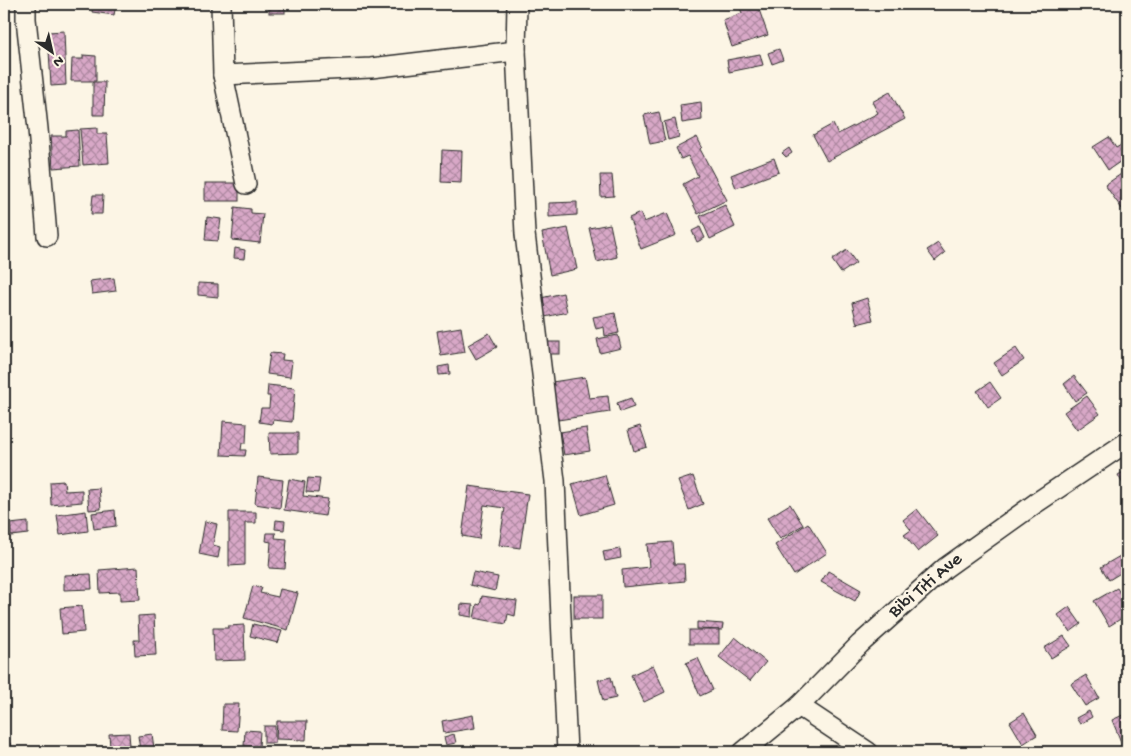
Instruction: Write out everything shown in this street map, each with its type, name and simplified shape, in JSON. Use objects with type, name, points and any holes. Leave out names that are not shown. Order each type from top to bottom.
[{"type":"street","points":[[26,4],[47,236]]},
{"type":"street","points":[[221,4],[223,75],[246,184]]},
{"type":"street","points":[[516,4],[516,51],[525,234],[555,481],[567,752]]},
{"type":"street","points":[[223,75],[371,68],[516,51]]},
{"type":"street","name":"Bibi Titi Ave","points":[[743,752],[799,706],[860,644],[945,568],[1036,503],[1127,442]]},
{"type":"street","points":[[799,706],[868,752]]},
{"type":"building","points":[[93,4],[116,4],[114,15],[92,12]]},
{"type":"building","points":[[269,4],[285,4],[285,13],[269,13]]},
{"type":"building","points":[[361,4],[383,4],[383,5],[362,8]]},
{"type":"building","points":[[757,4],[768,35],[732,47],[723,20],[742,13],[740,8]]},
{"type":"building","points":[[64,31],[66,85],[51,86],[48,32]]},
{"type":"building","points":[[779,49],[783,60],[772,64],[768,53]]},
{"type":"building","points":[[760,54],[763,65],[729,72],[727,60]]},
{"type":"building","points":[[83,55],[96,56],[96,81],[71,81],[72,59],[83,59]]},
{"type":"building","points":[[93,82],[105,82],[104,115],[93,115]]},
{"type":"building","points":[[890,92],[905,119],[827,161],[813,135],[833,124],[838,134],[878,113],[872,102]]},
{"type":"building","points":[[701,102],[702,120],[682,123],[680,105]]},
{"type":"building","points":[[659,112],[665,141],[650,144],[644,115]]},
{"type":"building","points":[[675,119],[679,137],[668,140],[664,122]]},
{"type":"building","points":[[97,128],[97,134],[107,134],[109,163],[83,165],[80,129]]},
{"type":"building","points":[[78,130],[80,166],[53,168],[51,136],[66,136],[66,131]]},
{"type":"building","points":[[697,137],[702,147],[700,149],[727,200],[698,214],[683,184],[698,176],[688,156],[681,159],[676,148]]},
{"type":"building","points":[[1109,137],[1116,148],[1121,145],[1127,157],[1108,170],[1093,147]]},
{"type":"building","points":[[789,148],[792,153],[786,157],[782,153]]},
{"type":"building","points":[[442,150],[462,151],[461,183],[441,182]]},
{"type":"building","points":[[774,158],[779,172],[736,188],[731,175]]},
{"type":"building","points":[[1127,170],[1127,206],[1122,209],[1105,185]]},
{"type":"building","points":[[600,175],[612,175],[614,196],[601,197]]},
{"type":"building","points":[[205,183],[239,183],[239,201],[205,201]]},
{"type":"building","points":[[93,195],[103,195],[102,214],[91,214]]},
{"type":"building","points":[[577,202],[577,215],[549,217],[549,203]]},
{"type":"building","points":[[725,205],[735,227],[710,239],[700,216]]},
{"type":"building","points":[[235,207],[251,209],[251,213],[263,214],[260,243],[232,240]]},
{"type":"building","points":[[640,213],[644,222],[667,213],[676,235],[641,249],[629,218]]},
{"type":"building","points":[[207,217],[221,219],[218,241],[205,240]]},
{"type":"building","points":[[610,224],[617,257],[597,262],[589,228]]},
{"type":"building","points":[[700,227],[705,238],[697,242],[692,231]]},
{"type":"building","points":[[568,228],[577,269],[550,275],[542,233]]},
{"type":"building","points":[[938,243],[945,253],[935,261],[927,250]]},
{"type":"building","points":[[235,248],[245,250],[244,259],[234,258]]},
{"type":"building","points":[[847,250],[856,263],[841,273],[832,260]]},
{"type":"building","points":[[114,278],[116,291],[92,294],[90,281]]},
{"type":"building","points":[[198,283],[218,284],[218,297],[198,295]]},
{"type":"building","points":[[563,293],[567,312],[545,317],[541,298]]},
{"type":"building","points":[[867,298],[873,320],[857,324],[852,303]]},
{"type":"building","points":[[615,313],[619,333],[605,336],[604,327],[596,329],[593,317]]},
{"type":"building","points":[[461,327],[465,352],[441,356],[437,331]]},
{"type":"building","points":[[489,333],[497,347],[476,359],[468,345]]},
{"type":"building","points":[[618,335],[621,348],[600,353],[597,339]]},
{"type":"building","points":[[547,342],[560,342],[560,354],[547,354]]},
{"type":"building","points":[[1016,348],[1024,360],[1002,375],[994,363]]},
{"type":"building","points":[[270,353],[283,354],[282,360],[292,361],[290,377],[267,374]]},
{"type":"building","points":[[449,365],[450,374],[439,375],[438,367]]},
{"type":"building","points":[[1074,376],[1087,393],[1075,401],[1064,384]]},
{"type":"building","points":[[585,377],[589,398],[608,396],[610,412],[558,420],[552,382]]},
{"type":"building","points":[[990,382],[1001,398],[988,407],[977,391]]},
{"type":"building","points":[[268,385],[295,388],[292,422],[273,420],[272,424],[259,422],[261,408],[269,408],[270,396],[267,396]]},
{"type":"building","points":[[1087,396],[1100,414],[1077,430],[1064,412]]},
{"type":"building","points":[[631,398],[634,407],[620,412],[617,403]]},
{"type":"building","points":[[223,421],[247,423],[246,443],[242,443],[241,450],[246,450],[245,456],[221,455]]},
{"type":"building","points":[[640,426],[647,447],[634,451],[628,430]]},
{"type":"building","points":[[586,428],[590,451],[564,455],[560,432]]},
{"type":"building","points":[[269,433],[298,433],[298,453],[270,454]]},
{"type":"building","points":[[1127,470],[1127,491],[1118,475]]},
{"type":"building","points":[[605,475],[614,505],[581,515],[572,484]]},
{"type":"building","points":[[693,476],[703,504],[689,510],[678,481]]},
{"type":"building","points":[[258,477],[283,480],[280,508],[255,504]]},
{"type":"building","points":[[308,478],[320,479],[318,493],[306,492]]},
{"type":"building","points":[[289,479],[305,482],[303,496],[328,499],[325,516],[284,510]]},
{"type":"building","points":[[64,481],[65,491],[82,490],[82,502],[51,505],[50,482]]},
{"type":"building","points":[[469,486],[528,494],[520,548],[499,545],[505,508],[484,505],[479,539],[462,536]]},
{"type":"building","points":[[99,488],[101,509],[89,510],[87,489]]},
{"type":"building","points":[[790,504],[803,525],[780,539],[767,518]]},
{"type":"building","points":[[917,509],[938,536],[918,552],[904,535],[911,530],[903,520]]},
{"type":"building","points":[[115,510],[116,526],[94,529],[92,513]]},
{"type":"building","points":[[86,511],[88,531],[60,535],[57,515]]},
{"type":"building","points":[[229,512],[256,512],[256,523],[245,523],[245,565],[229,566]]},
{"type":"building","points":[[276,520],[285,521],[284,530],[275,529]]},
{"type":"building","points":[[205,521],[217,524],[213,545],[220,547],[218,558],[199,554]]},
{"type":"building","points":[[28,522],[28,534],[11,536],[10,524]]},
{"type":"building","points":[[808,523],[827,553],[794,575],[775,545]]},
{"type":"building","points":[[267,533],[276,533],[275,538],[287,539],[285,569],[269,568],[271,542],[266,541]]},
{"type":"building","points":[[672,542],[674,564],[684,564],[685,581],[623,587],[622,570],[649,567],[647,544]]},
{"type":"building","points":[[620,549],[621,558],[605,561],[603,552]]},
{"type":"building","points":[[1127,552],[1127,569],[1109,580],[1101,567]]},
{"type":"building","points":[[138,567],[140,600],[120,601],[120,592],[100,593],[99,570]]},
{"type":"building","points":[[828,571],[861,590],[855,601],[821,582]]},
{"type":"building","points":[[473,572],[498,577],[495,591],[470,585]]},
{"type":"building","points":[[91,574],[92,589],[64,590],[64,575]]},
{"type":"building","points":[[253,586],[262,588],[260,593],[278,597],[280,589],[298,593],[288,630],[244,618]]},
{"type":"building","points":[[1117,588],[1127,605],[1127,615],[1109,626],[1094,601]]},
{"type":"building","points":[[574,595],[602,595],[602,619],[574,619]]},
{"type":"building","points":[[482,596],[517,601],[515,616],[508,614],[506,624],[474,618],[477,604],[480,605]]},
{"type":"building","points":[[461,604],[473,605],[472,617],[460,615]]},
{"type":"building","points":[[82,606],[84,632],[62,634],[60,608]]},
{"type":"building","points":[[1069,607],[1081,624],[1070,632],[1058,615]]},
{"type":"building","points":[[154,615],[156,655],[135,656],[134,640],[139,640],[138,616]]},
{"type":"building","points":[[697,622],[723,624],[722,630],[697,629]]},
{"type":"building","points":[[253,624],[282,631],[278,643],[250,636]]},
{"type":"building","points":[[244,625],[245,660],[214,661],[213,628]]},
{"type":"building","points":[[689,630],[719,630],[719,644],[689,644]]},
{"type":"building","points":[[1064,636],[1071,646],[1051,658],[1044,648]]},
{"type":"building","points":[[735,637],[766,662],[750,681],[719,657]]},
{"type":"building","points":[[698,658],[713,690],[700,696],[686,663]]},
{"type":"building","points":[[653,665],[665,692],[644,702],[631,675]]},
{"type":"building","points":[[1086,675],[1099,698],[1085,706],[1071,684]]},
{"type":"building","points":[[611,677],[616,698],[603,701],[598,680]]},
{"type":"building","points":[[223,704],[239,704],[237,731],[222,730]]},
{"type":"building","points":[[1089,711],[1092,717],[1080,724],[1076,718]]},
{"type":"building","points":[[1024,713],[1037,735],[1023,744],[1010,722]]},
{"type":"building","points":[[1125,714],[1127,720],[1127,748],[1124,749],[1112,720]]},
{"type":"building","points":[[473,715],[475,728],[444,733],[442,721]]},
{"type":"building","points":[[277,721],[307,721],[306,740],[276,739]]},
{"type":"building","points":[[264,726],[275,726],[275,743],[264,743]]},
{"type":"building","points":[[245,730],[260,731],[259,747],[244,746]]},
{"type":"building","points":[[129,733],[130,746],[110,747],[109,734]]},
{"type":"building","points":[[152,734],[154,748],[140,750],[138,736]]},
{"type":"building","points":[[454,734],[456,743],[446,745],[444,737]]},
{"type":"building","points":[[4,739],[12,745],[6,752],[4,752]]},
{"type":"building","points":[[460,750],[483,750],[483,752],[460,752]]}]
